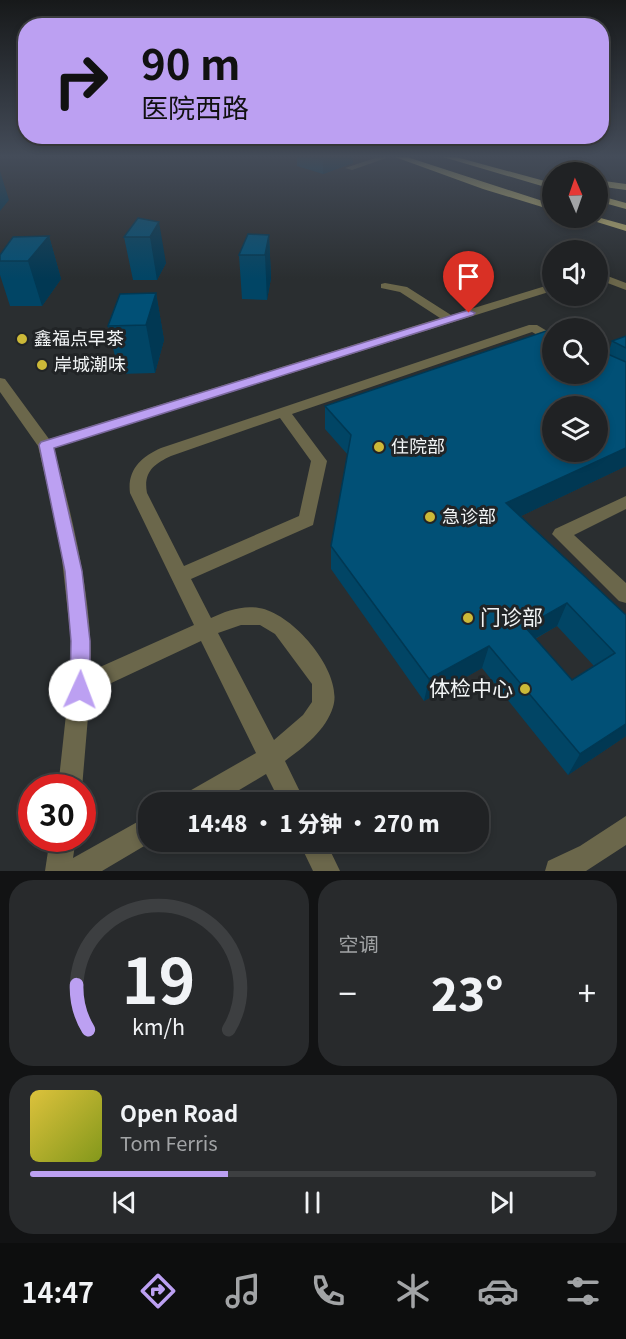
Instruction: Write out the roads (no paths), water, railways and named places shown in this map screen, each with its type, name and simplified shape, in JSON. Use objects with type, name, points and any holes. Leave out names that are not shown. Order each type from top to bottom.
[{"type":"highway","points":[[521,198],[542,204]]},
{"type":"highway","points":[[608,201],[626,206]]},
{"type":"highway","points":[[608,214],[626,219]]},
{"type":"highway","points":[[608,223],[626,228]]},
{"type":"street","points":[[608,280],[626,287]]},
{"type":"street","points":[[385,286],[403,289],[449,319]]},
{"type":"street","points":[[46,445],[542,290]]},
{"type":"street","points":[[288,792],[137,492],[136,481],[143,468],[162,453],[283,412],[533,328],[542,333]]},
{"type":"street","points":[[0,382],[46,445],[74,571],[81,641],[80,687],[71,774]]},
{"type":"street","points":[[179,576],[307,520],[320,461],[283,412]]},
{"type":"street","points":[[626,502],[561,534],[626,595]]},
{"type":"street","points":[[80,687],[228,619],[243,616],[271,619],[287,630],[319,676],[325,697],[320,712],[311,724],[271,759],[213,792]]},
{"type":"street","points":[[558,871],[589,855],[626,829]]},
{"type":"street","points":[[76,871],[138,836]]},
{"type":"street","points":[[58,871],[61,852]]},
{"type":"street","points":[[317,852],[327,871]]},
{"type":"place","name":"鑫福点早茶","points":[[22,339]]},
{"type":"place","name":"岸城潮味","points":[[42,365]]},
{"type":"place","name":"住院部","points":[[379,447]]},
{"type":"place","name":"急诊部","points":[[430,517]]},
{"type":"place","name":"门诊部","points":[[468,618]]},
{"type":"place","name":"体检中心","points":[[525,689]]}]
